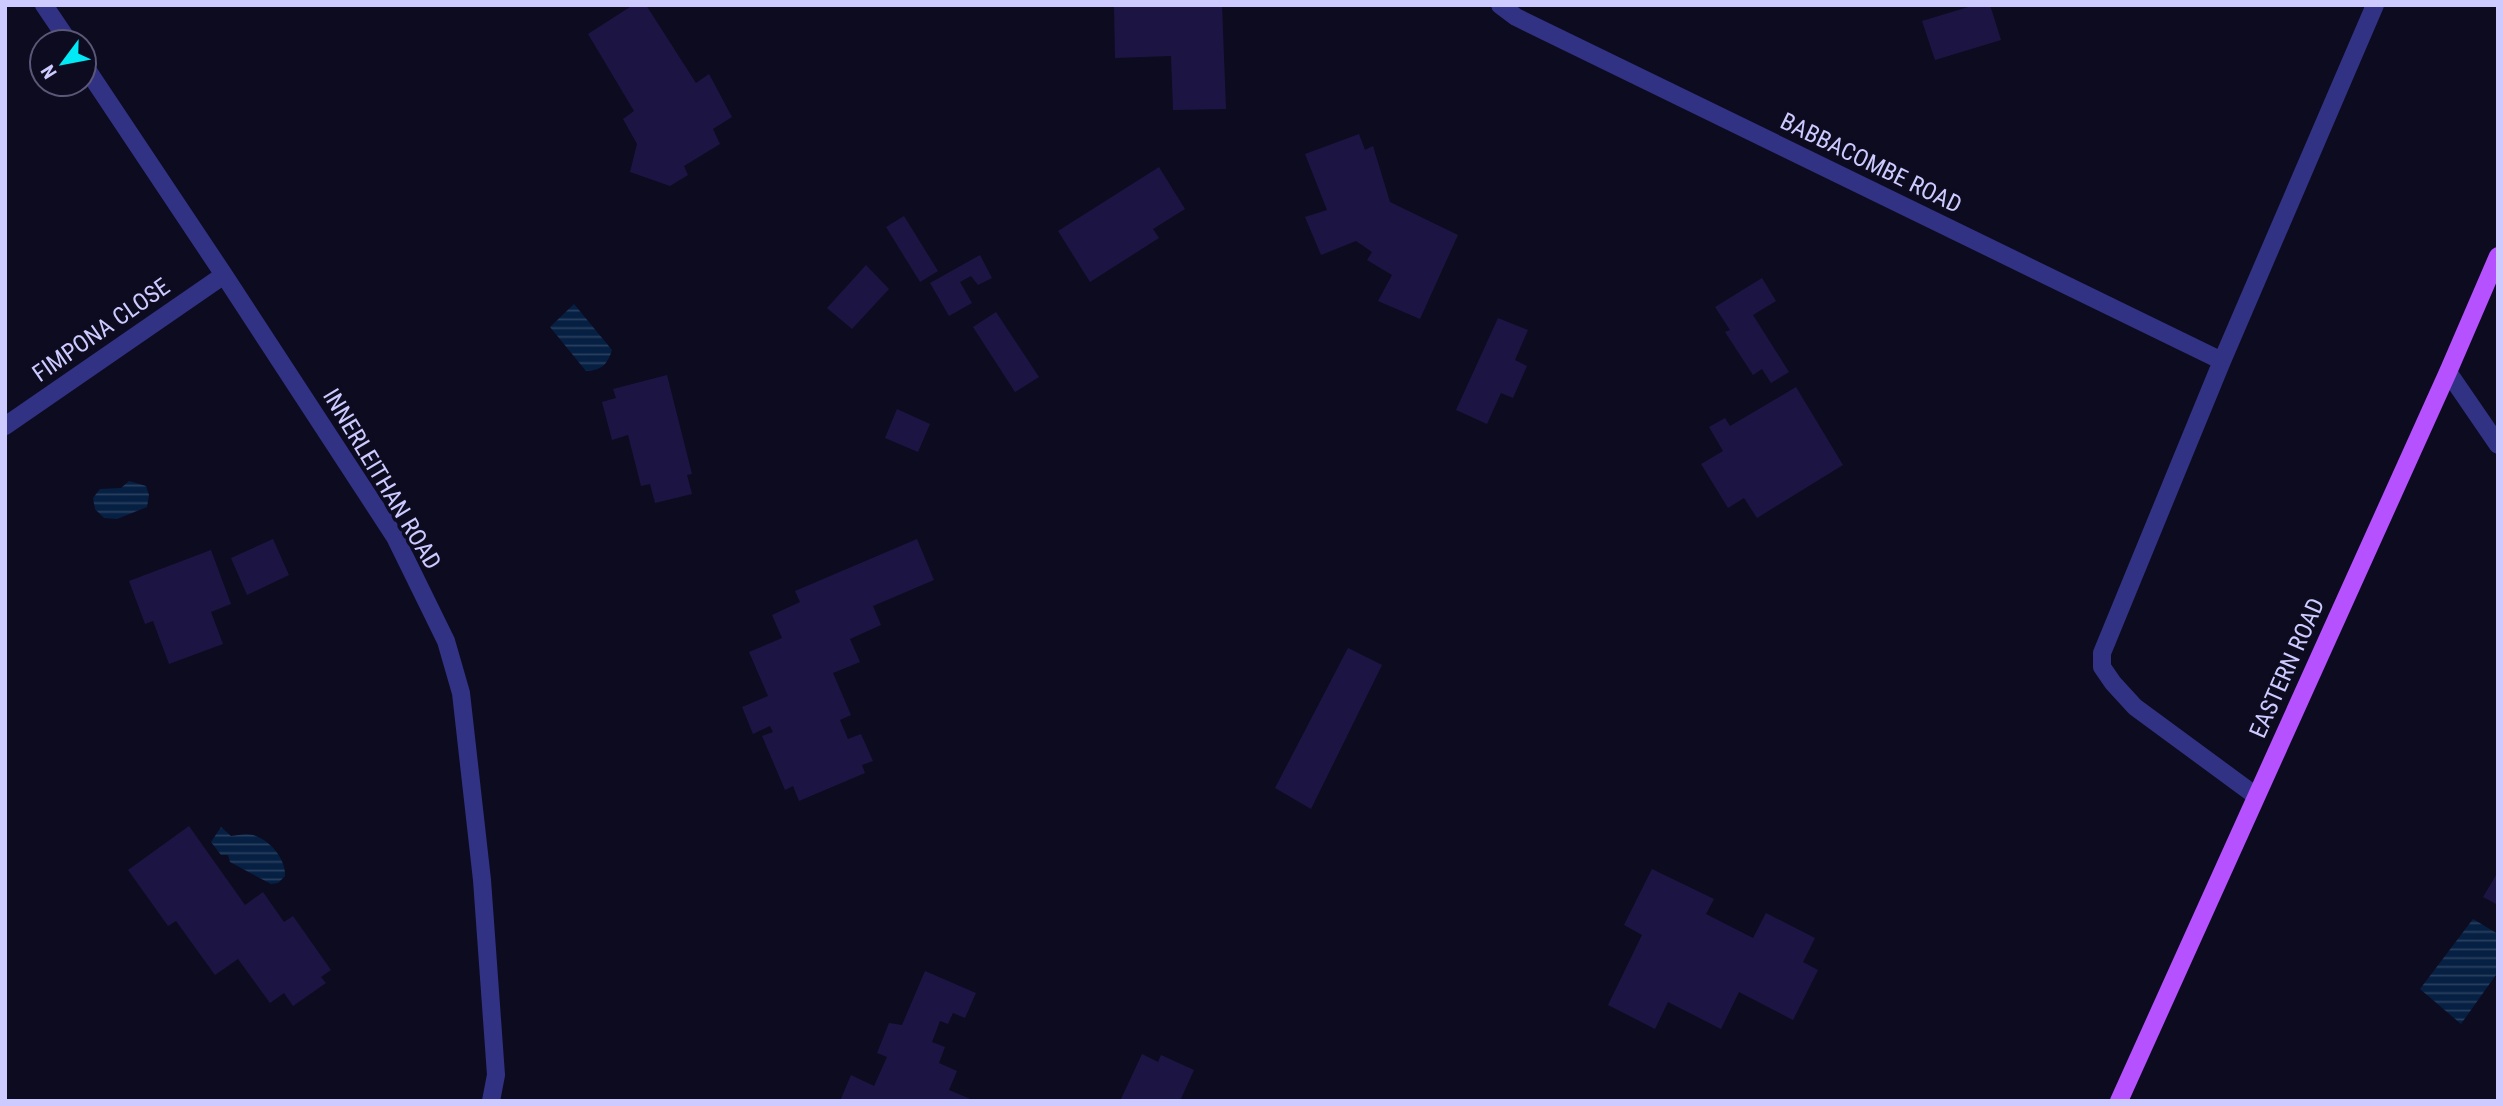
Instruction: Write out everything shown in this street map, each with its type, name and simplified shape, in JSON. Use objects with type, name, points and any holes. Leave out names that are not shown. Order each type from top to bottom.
[{"type":"main road","name":"EASTERN ROAD","points":[[2119,1101],[2498,256]]},
{"type":"street","points":[[44,5],[60,28]]},
{"type":"street","name":"BABBACOMBE ROAD","points":[[1500,5],[1529,23],[2222,361]]},
{"type":"street","points":[[2256,796],[2136,707],[2102,667],[2102,653],[2222,361],[2375,5]]},
{"type":"street","name":"INNERLEITHAN ROAD","points":[[98,86],[395,537],[446,642],[461,693],[482,880],[495,1075],[491,1101]]},
{"type":"street","name":"FIMPONA CLOSE","points":[[5,426],[224,275]]},
{"type":"street","points":[[2448,372],[2498,446]]},
{"type":"water","points":[[574,304],[612,350],[606,363],[600,368],[586,371],[550,327]]},
{"type":"water","points":[[129,481],[146,486],[149,495],[147,507],[117,519],[104,518],[95,509],[93,498],[100,489],[121,488]]},
{"type":"water","points":[[221,827],[231,836],[250,834],[265,841],[280,857],[285,876],[278,883],[271,884],[230,862],[228,855],[221,855],[211,842]]},
{"type":"water","points":[[2473,919],[2498,934],[2498,972],[2461,1024],[2420,989]]},
{"type":"building","points":[[633,5],[646,5],[696,83],[709,74],[732,117],[713,129],[720,144],[684,166],[688,175],[670,186],[630,172],[637,144],[623,119],[634,111],[588,34]]},
{"type":"building","points":[[1114,5],[1222,5],[1226,109],[1173,110],[1171,56],[1115,58]]},
{"type":"building","points":[[1975,5],[1990,5],[2001,40],[1935,60],[1922,21]]},
{"type":"building","points":[[1359,134],[1365,150],[1373,146],[1390,202],[1458,235],[1420,319],[1378,301],[1392,275],[1367,260],[1372,252],[1356,241],[1321,255],[1305,217],[1327,210],[1305,154]]},
{"type":"building","points":[[1159,167],[1185,209],[1153,229],[1159,238],[1090,282],[1058,231]]},
{"type":"building","points":[[904,216],[938,271],[920,282],[886,227]]},
{"type":"building","points":[[980,255],[992,278],[978,285],[971,276],[960,282],[972,303],[949,316],[930,283]]},
{"type":"building","points":[[866,265],[889,289],[852,329],[827,308]]},
{"type":"building","points":[[1762,278],[1776,301],[1753,315],[1789,372],[1771,383],[1762,369],[1753,375],[1725,332],[1730,330],[1715,307]]},
{"type":"building","points":[[996,312],[1039,377],[1015,392],[973,327]]},
{"type":"building","points":[[1498,318],[1528,330],[1515,360],[1527,366],[1513,398],[1501,393],[1487,424],[1456,410]]},
{"type":"building","points":[[667,375],[692,474],[687,475],[692,494],[655,503],[650,484],[641,486],[628,435],[612,440],[602,402],[616,398],[613,389]]},
{"type":"building","points":[[1796,387],[1843,465],[1757,518],[1744,498],[1728,508],[1701,464],[1723,451],[1709,427],[1725,418],[1730,426]]},
{"type":"building","points":[[897,409],[930,424],[918,452],[885,438]]},
{"type":"building","points":[[273,539],[289,575],[247,595],[231,558]]},
{"type":"building","points":[[917,539],[934,580],[873,606],[881,625],[850,639],[860,662],[833,673],[851,715],[840,720],[848,739],[861,734],[873,761],[862,765],[865,773],[799,801],[793,786],[785,790],[762,736],[773,732],[770,726],[753,734],[742,707],[768,696],[749,652],[782,638],[772,615],[800,602],[795,591]]},
{"type":"building","points":[[211,550],[231,604],[211,612],[223,644],[169,664],[153,621],[145,624],[129,581]]},
{"type":"building","points":[[1348,648],[1382,665],[1311,809],[1275,788]]},
{"type":"building","points":[[189,826],[245,905],[263,892],[284,922],[293,916],[331,970],[321,977],[326,983],[293,1006],[284,993],[270,1003],[238,959],[215,975],[176,921],[168,926],[128,870]]},
{"type":"building","points":[[1652,869],[1714,899],[1706,914],[1753,938],[1766,913],[1815,938],[1803,962],[1818,970],[1793,1020],[1739,992],[1721,1029],[1668,1002],[1655,1029],[1608,1005],[1642,935],[1624,925]]},
{"type":"building","points":[[2498,872],[2498,905],[2483,897]]},
{"type":"building","points":[[925,971],[976,993],[965,1018],[953,1013],[948,1024],[940,1021],[932,1042],[945,1047],[939,1063],[957,1071],[949,1090],[975,1101],[840,1101],[851,1075],[874,1086],[887,1057],[877,1053],[889,1023],[902,1025]]},
{"type":"building","points":[[1142,1054],[1158,1062],[1161,1055],[1194,1070],[1180,1101],[1120,1101]]}]
